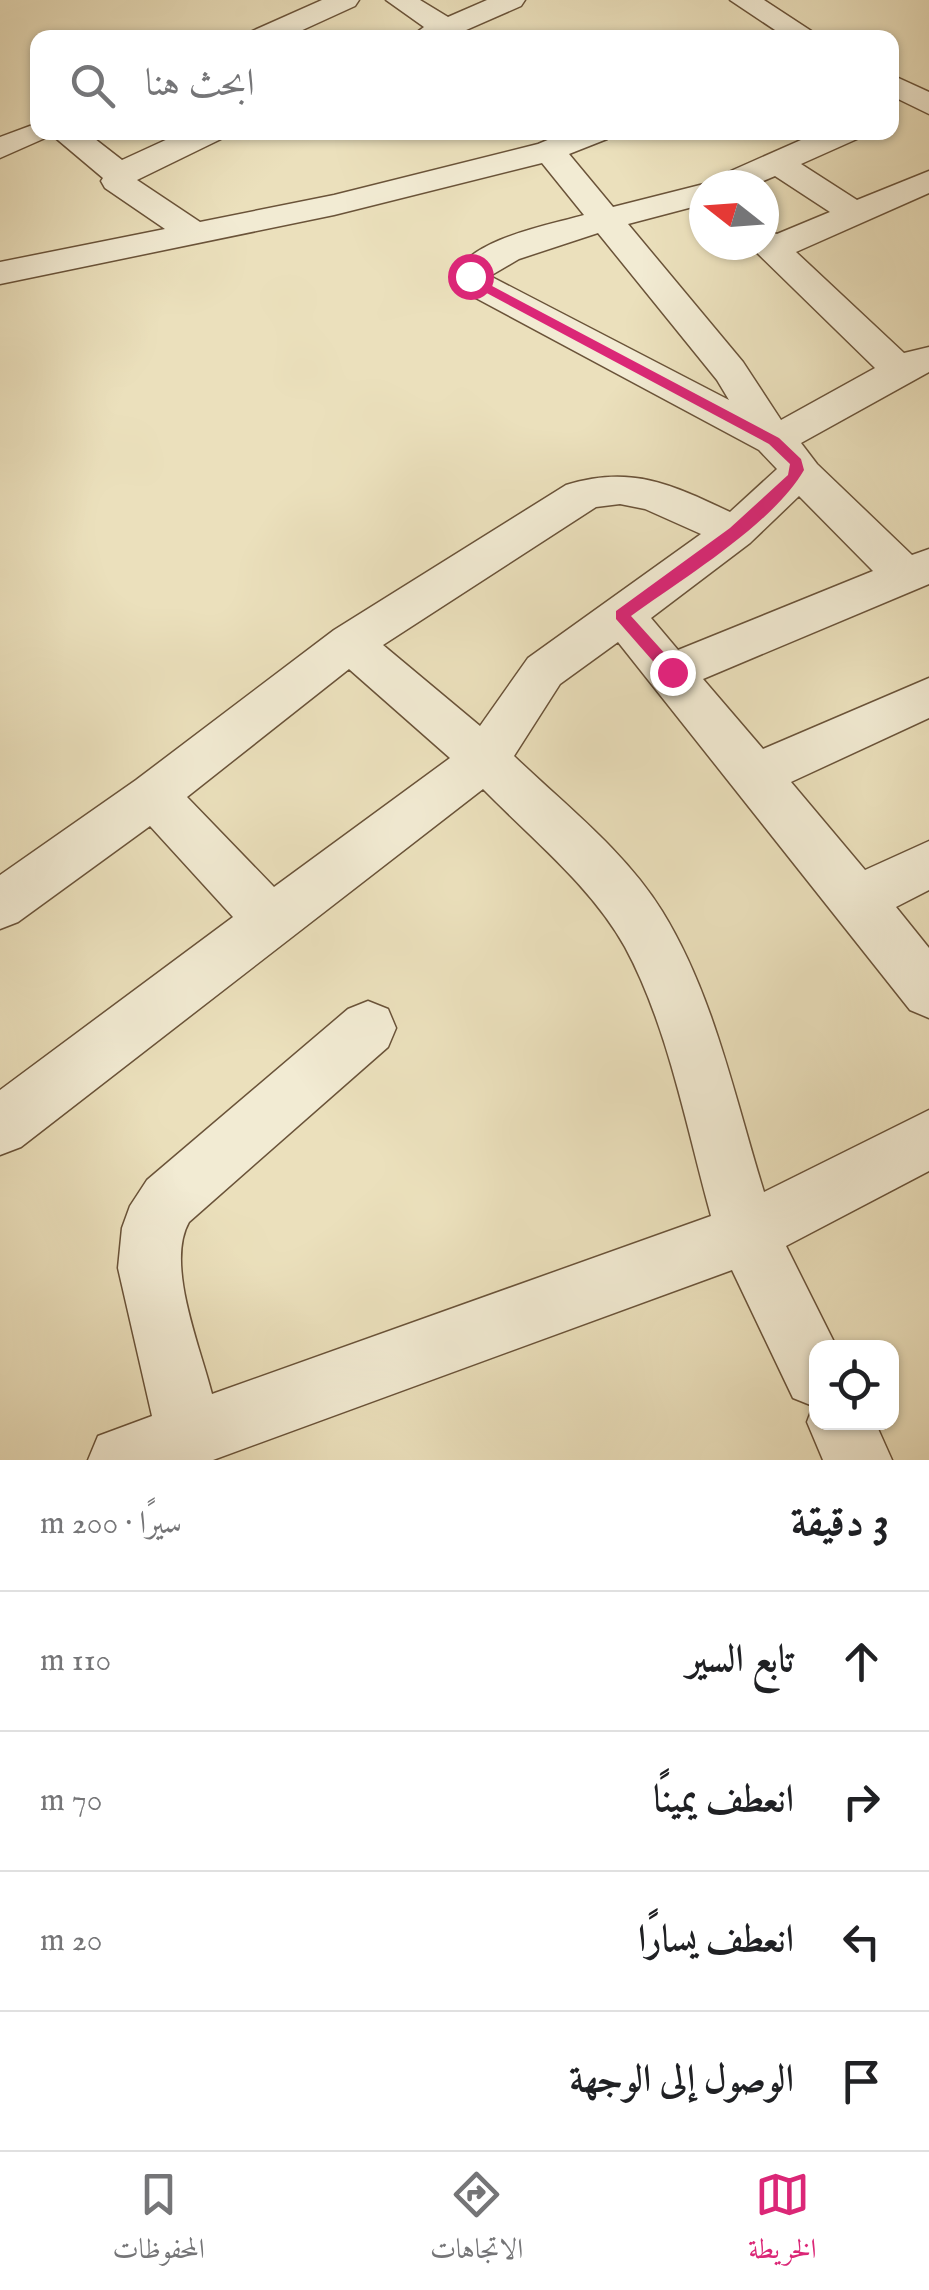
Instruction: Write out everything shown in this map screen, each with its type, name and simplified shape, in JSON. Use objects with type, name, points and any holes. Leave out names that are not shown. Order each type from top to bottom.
[{"type":"street","points":[[278,30],[345,0]]},
{"type":"street","points":[[400,0],[432,30]]},
{"type":"street","points":[[439,30],[512,0]]},
{"type":"street","points":[[744,0],[795,30]]},
{"type":"street","points":[[0,148],[30,135]]},
{"type":"street","points":[[76,140],[120,176]]},
{"type":"street","points":[[191,140],[117,180],[197,234]]},
{"type":"street","points":[[0,273],[334,205],[549,151],[576,140]]},
{"type":"street","points":[[762,170],[828,140]]},
{"type":"street","points":[[549,151],[730,371],[786,456]]},
{"type":"street","points":[[778,163],[855,213]]},
{"type":"street","points":[[779,241],[929,181]]},
{"type":"street","points":[[672,672],[917,571],[786,456],[472,281],[470,276],[475,266],[529,243],[689,198]]},
{"type":"street","points":[[0,1126],[485,760],[544,671],[735,532],[786,456],[915,363],[779,254]]},
{"type":"street","points":[[0,904],[153,795],[350,642],[598,488],[622,487],[642,492],[735,532]]},
{"type":"street","points":[[622,615],[929,991]]},
{"type":"street","points":[[350,642],[485,760],[615,889],[644,930],[680,1010],[747,1234],[809,1361]]},
{"type":"street","points":[[756,775],[929,697]]},
{"type":"street","points":[[153,795],[270,920]]},
{"type":"street","points":[[858,900],[929,864]]},
{"type":"street","points":[[190,1436],[149,1268],[152,1228],[168,1202],[368,1028]]},
{"type":"street","points":[[122,1460],[747,1234],[929,1139]]},
{"type":"street","points":[[844,1430],[858,1460]]},
{"type":"route","points":[[470,276],[472,281],[774,441],[796,462],[798,470],[792,478],[735,532],[622,615],[672,672]]}]
